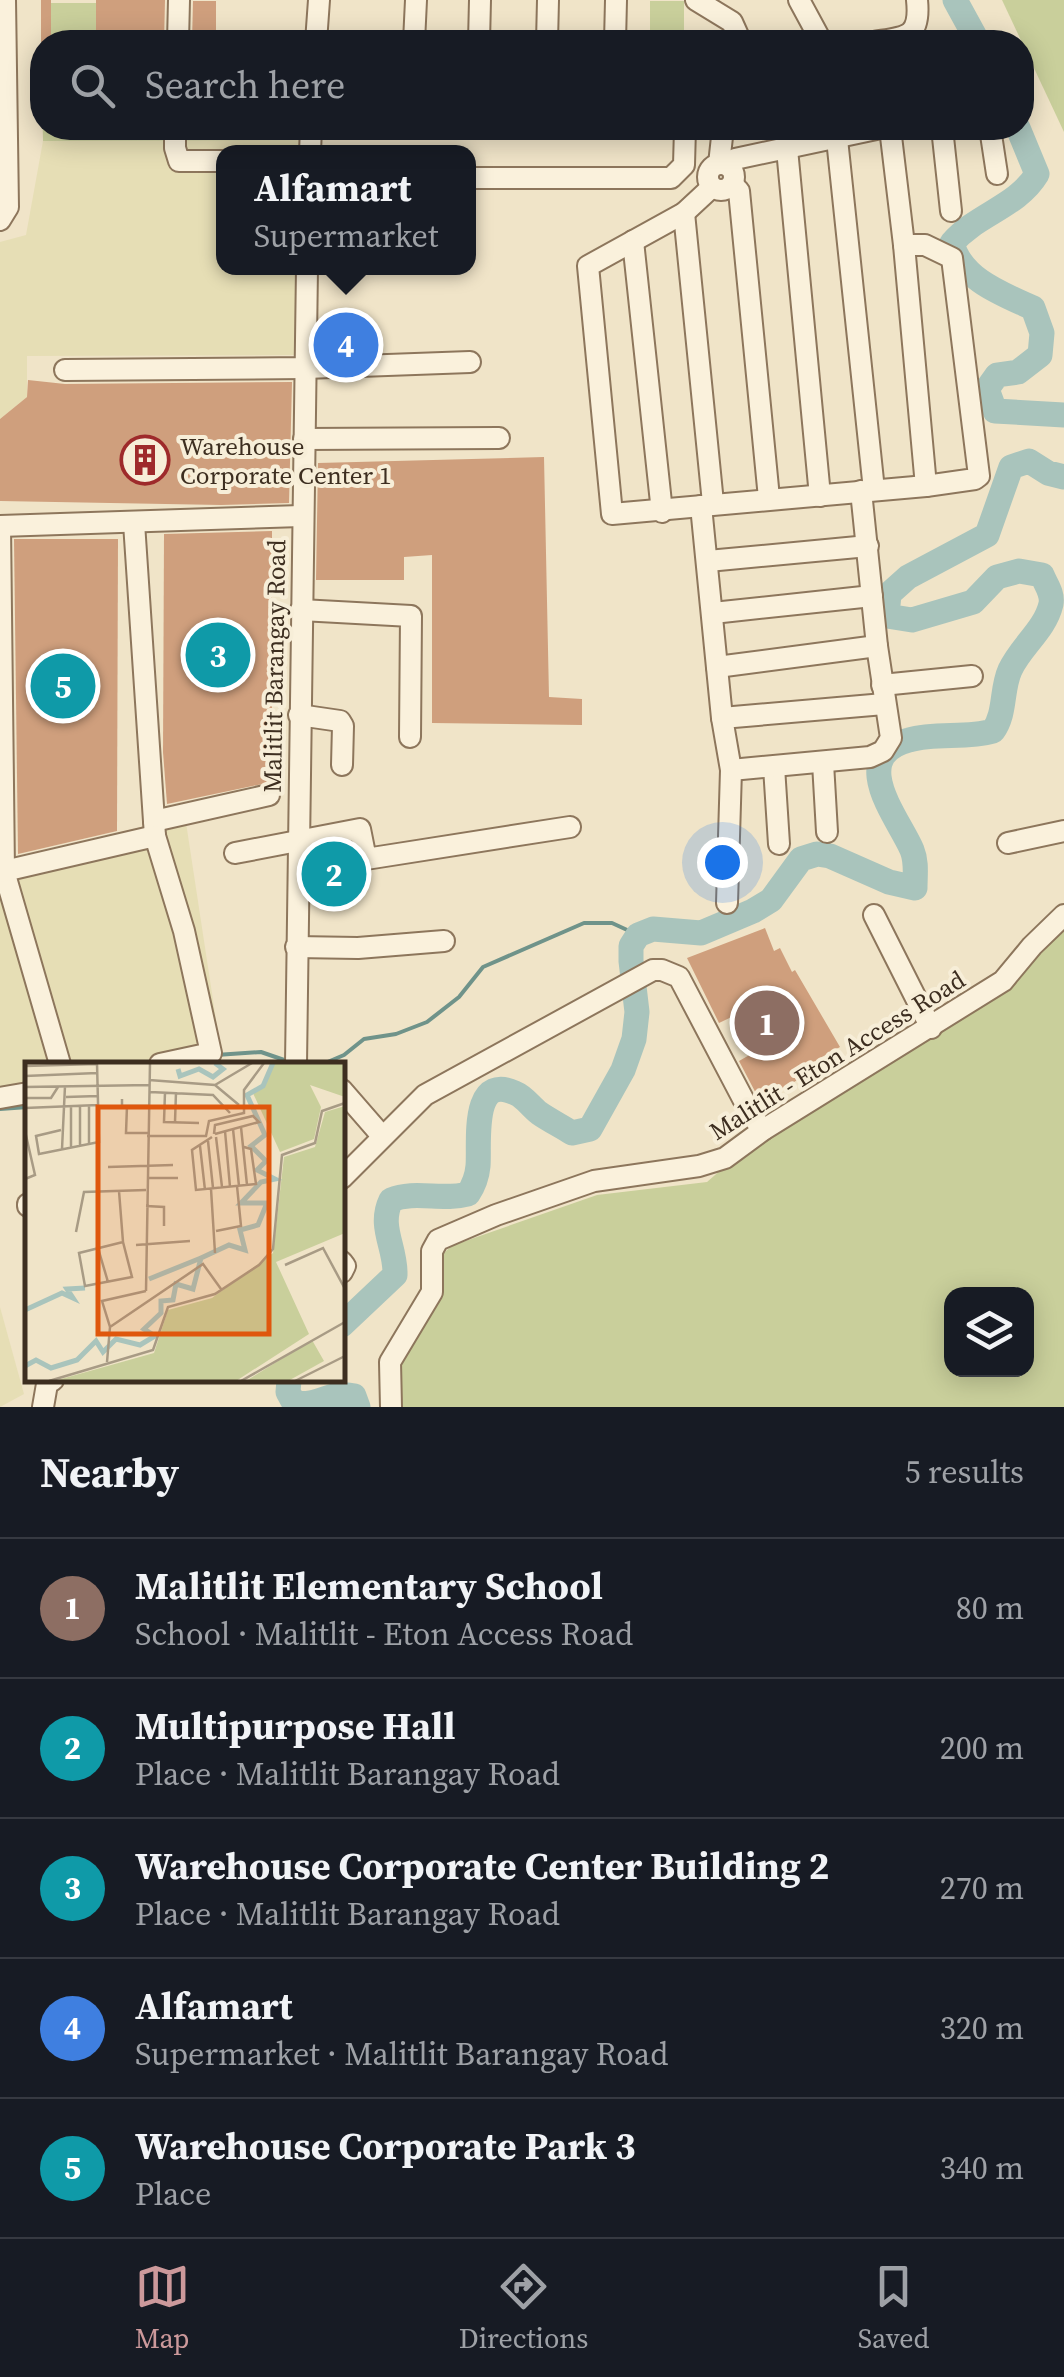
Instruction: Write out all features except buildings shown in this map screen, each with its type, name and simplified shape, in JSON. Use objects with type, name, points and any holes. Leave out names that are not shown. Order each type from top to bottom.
[{"type":"street","points":[[1,219],[8,207],[4,0]]},
{"type":"street","points":[[178,30],[179,0]]},
{"type":"street","points":[[317,30],[318,0]]},
{"type":"street","points":[[415,30],[416,0]]},
{"type":"street","points":[[479,30],[480,0]]},
{"type":"street","points":[[547,30],[548,0]]},
{"type":"street","points":[[616,0],[616,30]]},
{"type":"street","points":[[696,0],[732,22],[736,30]]},
{"type":"street","points":[[799,0],[815,30]]},
{"type":"street","points":[[914,30],[919,16],[918,0]]},
{"type":"street","points":[[174,140],[180,160],[216,161]]},
{"type":"street","points":[[677,171],[683,140]]},
{"type":"street","points":[[718,176],[722,140]]},
{"type":"street","points":[[832,140],[736,160],[684,213],[588,266],[612,514],[975,480],[981,470],[952,258],[925,245],[904,245]]},
{"type":"street","points":[[731,770],[870,757],[883,750],[891,738],[872,596],[867,491],[837,140]]},
{"type":"street","points":[[891,140],[926,486]]},
{"type":"street","points":[[943,140],[951,211]]},
{"type":"street","points":[[992,140],[997,174]]},
{"type":"street","points":[[787,149],[820,496]]},
{"type":"street","points":[[476,178],[677,171],[718,176],[739,191],[768,498]]},
{"type":"street","points":[[684,213],[708,561],[722,718],[731,770],[727,903]]},
{"type":"street","points":[[633,241],[662,512]]},
{"type":"street","name":"Malitlit Barangay Road","points":[[296,1061],[306,275]]},
{"type":"street","points":[[65,370],[470,362]]},
{"type":"street","points":[[304,439],[499,438]]},
{"type":"street","points":[[59,1062],[2,872],[0,526],[301,516]]},
{"type":"street","points":[[134,523],[155,829],[184,932],[210,1053],[169,1062]]},
{"type":"street","points":[[708,561],[868,546]]},
{"type":"street","points":[[713,613],[872,596]]},
{"type":"street","points":[[301,610],[411,616],[410,737]]},
{"type":"street","points":[[718,666],[877,646]]},
{"type":"street","points":[[722,718],[883,694],[972,676]]},
{"type":"street","points":[[299,715],[340,720],[344,726],[342,765]]},
{"type":"street","points":[[823,763],[827,832]]},
{"type":"street","points":[[774,767],[779,844]]},
{"type":"street","points":[[2,872],[269,795]]},
{"type":"street","points":[[235,853],[360,828],[366,859],[570,828]]},
{"type":"street","points":[[1008,843],[1064,831]]},
{"type":"street","name":"Malitlit - Eton Access Road","points":[[390,1407],[390,1362],[432,1292],[432,1251],[438,1240],[496,1214],[594,1181],[700,1166],[725,1158],[763,1130],[1002,981],[1064,915]]},
{"type":"street","points":[[874,916],[931,1028]]},
{"type":"street","points":[[296,948],[444,941]]},
{"type":"street","points":[[345,1175],[425,1095],[662,970],[679,977],[763,1130]]},
{"type":"street","points":[[345,1093],[382,1136]]},
{"type":"street","points":[[0,1098],[25,1094]]},
{"type":"street","points":[[43,1407],[50,1382]]},
{"type":"shaded area","points":[[309,140],[308,145],[216,145],[216,275],[297,275],[295,355],[27,356],[27,397],[0,419],[0,242],[26,235],[43,141]]},
{"type":"shaded area","points":[[185,816],[220,1046],[144,1062],[25,1062],[25,1087],[0,1093],[0,862]]},
{"type":"shaded area","points":[[0,1307],[24,1394],[0,1407]]},
{"type":"green space","points":[[1002,0],[1064,0],[1064,132],[1034,68],[1034,30],[1016,30]]},
{"type":"green space","points":[[650,1],[684,1],[684,30],[650,30]]},
{"type":"green space","points":[[51,3],[96,3],[96,30],[51,30]]},
{"type":"green space","points":[[43,140],[309,140],[43,141]]},
{"type":"green space","points":[[1064,923],[1064,1407],[398,1407],[397,1371],[438,1259],[451,1246],[597,1195],[707,1182],[745,1149],[954,1019]]},
{"type":"waterway","points":[[955,0],[971,30]]},
{"type":"waterway","points":[[1023,140],[1037,174],[1019,195],[952,243],[973,276],[1033,308],[1042,333],[1040,355],[1018,372],[997,375],[987,389],[995,411],[1064,415]]},
{"type":"waterway","points":[[345,1322],[395,1275],[386,1219],[391,1200],[468,1194],[478,1170],[480,1114],[491,1093],[501,1089],[519,1095],[572,1133],[590,1129],[623,1070],[634,1039],[637,1012],[631,946],[638,935],[653,929],[701,933],[753,911],[771,900],[801,859],[817,854],[915,888],[914,855],[882,790],[881,760],[891,748],[909,740],[993,731],[1010,670],[1044,622],[1051,600],[1042,575],[1019,571],[997,577],[973,602],[912,620],[887,616],[889,594],[908,577],[987,535],[1011,467],[1029,461],[1048,473],[1064,477]]},
{"type":"waterway","points":[[328,1062],[364,1039],[396,1034],[427,1022],[459,997],[483,967],[584,923],[612,923],[638,935]]},
{"type":"waterway","points":[[216,1055],[261,1052],[290,1062]]},
{"type":"waterway","points":[[0,1109],[25,1107]]},
{"type":"waterway","points":[[289,1382],[288,1392],[294,1403],[346,1395],[354,1396],[358,1407]]},
{"type":"place","name":"Alfamart","points":[[346,345]]},
{"type":"place","name":"Warehouse Corporate Center 1","points":[[145,460]]},
{"type":"place","name":"Warehouse Corporate Center Building 2","points":[[218,655]]},
{"type":"place","name":"Warehouse Corporate Park 3","points":[[63,686]]},
{"type":"place","name":"Multipurpose Hall","points":[[334,874]]},
{"type":"place","name":"Malitlit Elementary School","points":[[767,1023]]}]
